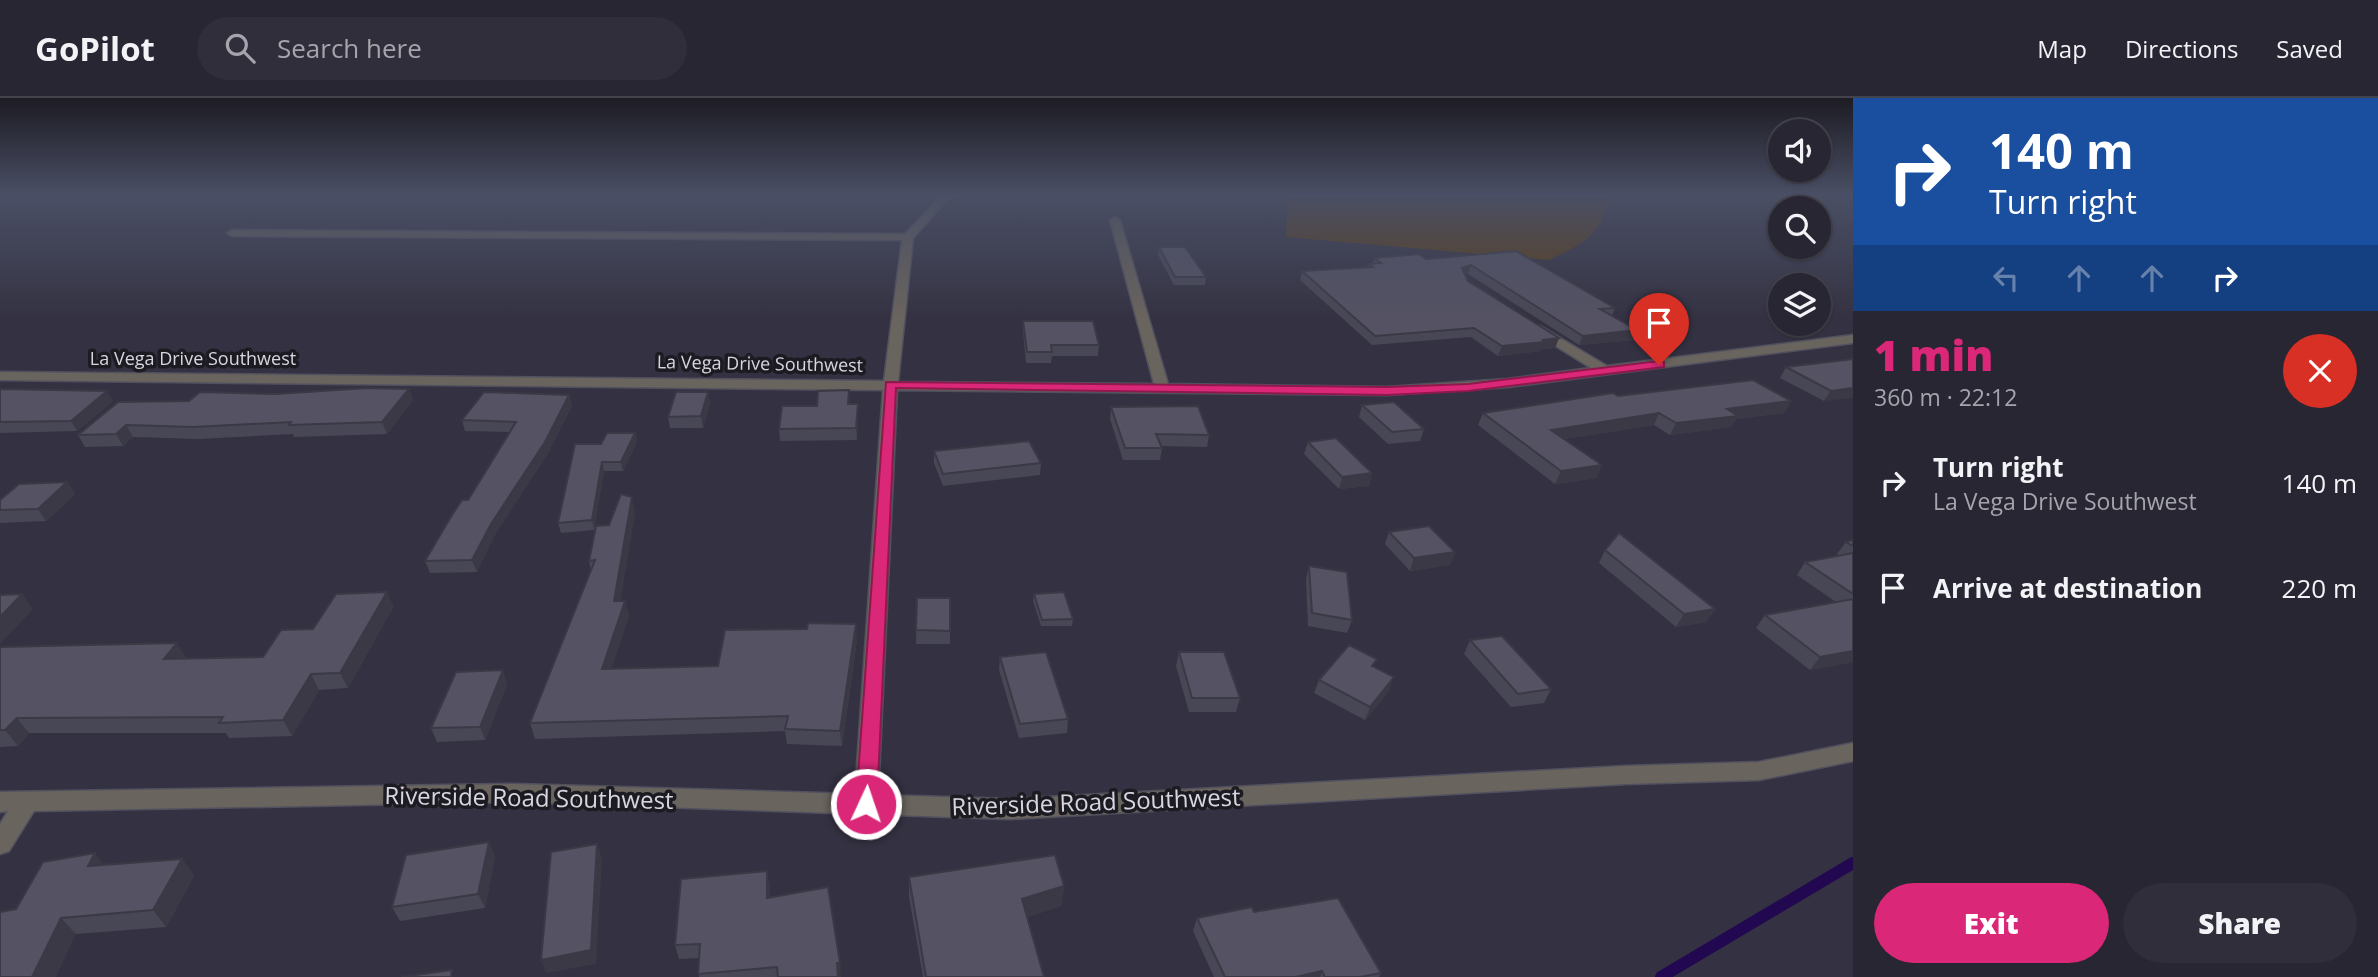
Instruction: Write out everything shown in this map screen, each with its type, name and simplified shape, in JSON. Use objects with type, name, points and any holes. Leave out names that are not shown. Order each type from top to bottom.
[{"type":"street","points":[[866,804],[890,384],[908,237]]},
{"type":"street","points":[[1120,237],[1162,388]]},
{"type":"street","points":[[1526,322],[1605,371]]},
{"type":"street","name":"La Vega Drive Southwest","points":[[0,376],[1436,390],[1853,339]]},
{"type":"street","name":"Riverside Road Southwest","points":[[0,802],[514,793],[1010,809],[1626,775],[1759,771],[1853,752]]},
{"type":"street","points":[[0,844],[28,801]]},
{"type":"shaded area","points":[[1286,237],[1589,237],[1549,260]]},
{"type":"building","points":[[1159,247],[1185,247],[1206,277],[1175,277]]},
{"type":"building","points":[[1516,251],[1615,308],[1600,309],[1637,330],[1583,336],[1471,265],[1462,268],[1468,281],[1559,338],[1502,346],[1474,328],[1375,336],[1302,271],[1373,267],[1369,264],[1381,263],[1374,258],[1419,254],[1426,259]]},
{"type":"building","points":[[1023,321],[1093,321],[1099,345],[1051,345],[1052,352],[1027,352]]},
{"type":"building","points":[[1853,359],[1853,388],[1831,391],[1786,367]]},
{"type":"building","points":[[1753,380],[1791,401],[1727,409],[1738,416],[1676,423],[1659,413],[1551,430],[1602,465],[1561,471],[1483,413],[1613,393],[1618,396]]},
{"type":"building","points":[[367,388],[409,389],[382,422],[289,425],[291,422],[193,427],[126,425],[116,434],[78,435],[118,402],[189,401],[200,392],[276,394]]},
{"type":"building","points":[[0,389],[107,391],[71,421],[0,422]]},
{"type":"building","points":[[849,390],[848,404],[858,404],[856,428],[779,429],[782,406],[817,406],[818,391]]},
{"type":"building","points":[[484,392],[569,395],[545,442],[491,524],[472,560],[425,561],[452,515],[462,500],[468,500],[516,422],[462,420]]},
{"type":"building","points":[[676,392],[708,392],[701,416],[668,417]]},
{"type":"building","points":[[1394,402],[1424,429],[1392,432],[1362,405]]},
{"type":"building","points":[[1198,406],[1209,435],[1156,434],[1162,448],[1125,448],[1111,407]]},
{"type":"building","points":[[607,433],[635,433],[621,462],[602,462],[592,520],[558,523],[575,444],[601,444]]},
{"type":"building","points":[[1336,438],[1372,473],[1342,477],[1308,442]]},
{"type":"building","points":[[1029,441],[1041,463],[943,474],[934,451]]},
{"type":"building","points":[[67,482],[38,509],[0,510],[0,500],[19,484]]},
{"type":"building","points":[[621,494],[632,497],[614,601],[625,601],[602,669],[718,666],[725,630],[807,629],[808,623],[856,624],[840,731],[785,729],[788,716],[530,723],[595,560],[589,561],[596,526],[609,525]]},
{"type":"building","points":[[1429,526],[1455,552],[1414,558],[1389,532]]},
{"type":"building","points":[[1619,533],[1715,609],[1684,614],[1605,550]]},
{"type":"building","points":[[1853,553],[1853,594],[1805,562]]},
{"type":"building","points":[[1309,566],[1347,572],[1352,620],[1312,613]]},
{"type":"building","points":[[387,592],[340,673],[311,674],[283,720],[219,723],[223,717],[17,718],[5,730],[0,730],[0,647],[177,643],[164,659],[263,657],[281,630],[313,629],[336,594]]},
{"type":"building","points":[[1064,592],[1073,619],[1042,620],[1034,594]]},
{"type":"building","points":[[22,594],[0,617],[0,595]]},
{"type":"building","points":[[917,598],[950,598],[950,631],[916,630]]},
{"type":"building","points":[[1853,599],[1853,651],[1820,657],[1765,615]]},
{"type":"building","points":[[1502,636],[1551,689],[1518,694],[1470,640]]},
{"type":"building","points":[[1349,645],[1377,659],[1372,666],[1394,677],[1370,707],[1319,680]]},
{"type":"building","points":[[1046,652],[1068,719],[1020,724],[1000,657]]},
{"type":"building","points":[[1179,652],[1224,652],[1240,698],[1192,698]]},
{"type":"building","points":[[503,670],[480,727],[431,728],[456,672]]},
{"type":"building","points":[[489,842],[478,894],[392,907],[406,855]]},
{"type":"building","points":[[597,844],[591,950],[541,960],[551,852]]},
{"type":"building","points":[[95,853],[88,866],[182,859],[153,910],[61,918],[32,977],[0,977],[0,912],[16,909],[43,862]]},
{"type":"building","points":[[1055,855],[1064,886],[1022,899],[1044,977],[926,977],[909,877]]},
{"type":"building","points":[[767,871],[767,898],[828,887],[840,963],[837,963],[838,977],[778,977],[777,967],[698,974],[700,944],[675,945],[681,879]]},
{"type":"building","points":[[1338,898],[1381,973],[1360,977],[1325,977],[1322,971],[1296,977],[1225,977],[1197,918],[1252,907],[1254,912]]},
{"type":"building","points":[[452,970],[451,977],[401,977]]},
{"type":"waterway","points":[[1661,977],[1853,863]]},
{"type":"route","points":[[866,804],[890,384],[1387,391],[1448,389],[1659,365]]}]
